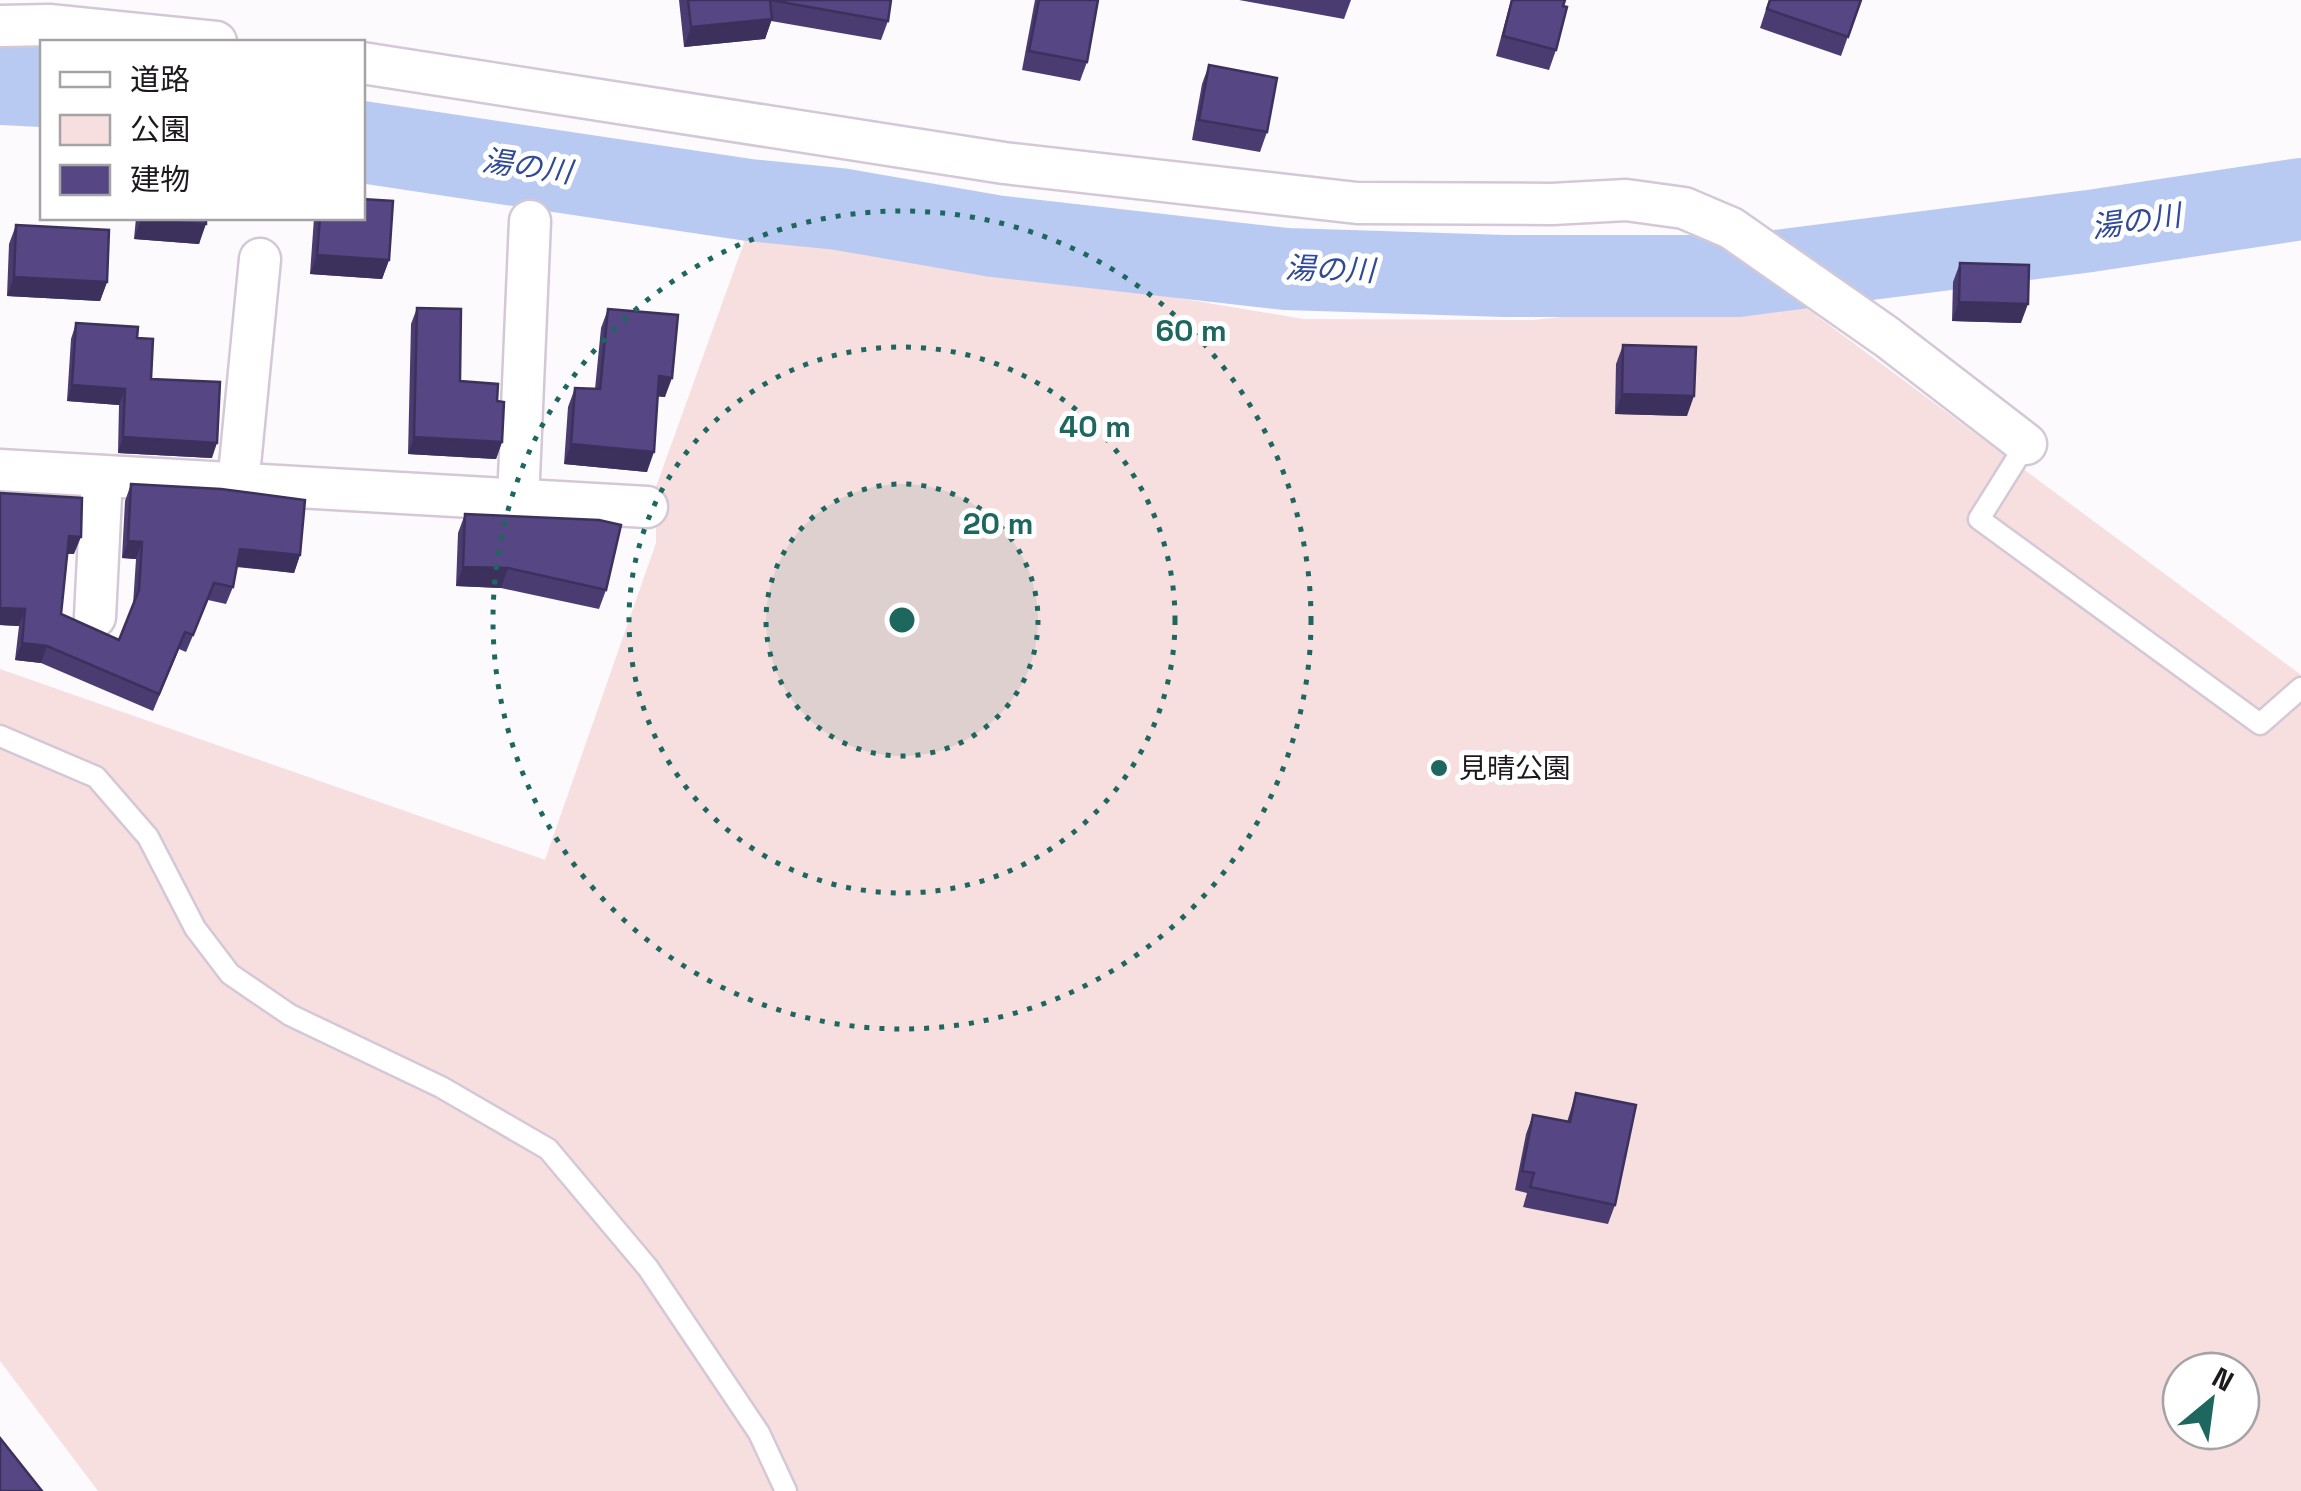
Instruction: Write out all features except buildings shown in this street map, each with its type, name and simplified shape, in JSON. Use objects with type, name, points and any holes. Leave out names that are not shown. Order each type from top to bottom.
[{"type":"street","points":[[0,26],[49,25],[196,40]]},
{"type":"street","points":[[365,63],[1004,163],[1357,203],[1552,204],[1626,200],[1684,208],[1731,228],[1887,337],[2026,444]]},
{"type":"street","points":[[518,500],[530,221]]},
{"type":"street","points":[[238,485],[260,259]]},
{"type":"street","points":[[0,470],[647,507]]},
{"type":"street","points":[[94,617],[102,476]]},
{"type":"lane","points":[[2026,444],[1979,519],[2260,724],[2301,688]]},
{"type":"lane","points":[[0,736],[96,778],[148,837],[196,928],[230,974],[290,1015],[442,1087],[548,1149],[648,1268],[760,1433],[786,1491]]},
{"type":"green space","name":"見晴公園","points":[[750,226],[1304,319],[1533,320],[1786,293],[2301,675],[2301,1491],[98,1491],[0,1361],[0,669],[545,860],[656,543],[656,487]]},
{"type":"waterway","name":"湯の川","points":[[0,84],[40,86]]},
{"type":"waterway","name":"湯の川","points":[[365,142],[749,200],[839,209],[994,236],[1286,269],[1505,276],[1737,276],[2090,231],[2301,199]]},
{"type":"place","name":"見晴公園","points":[[1439,768]]}]
